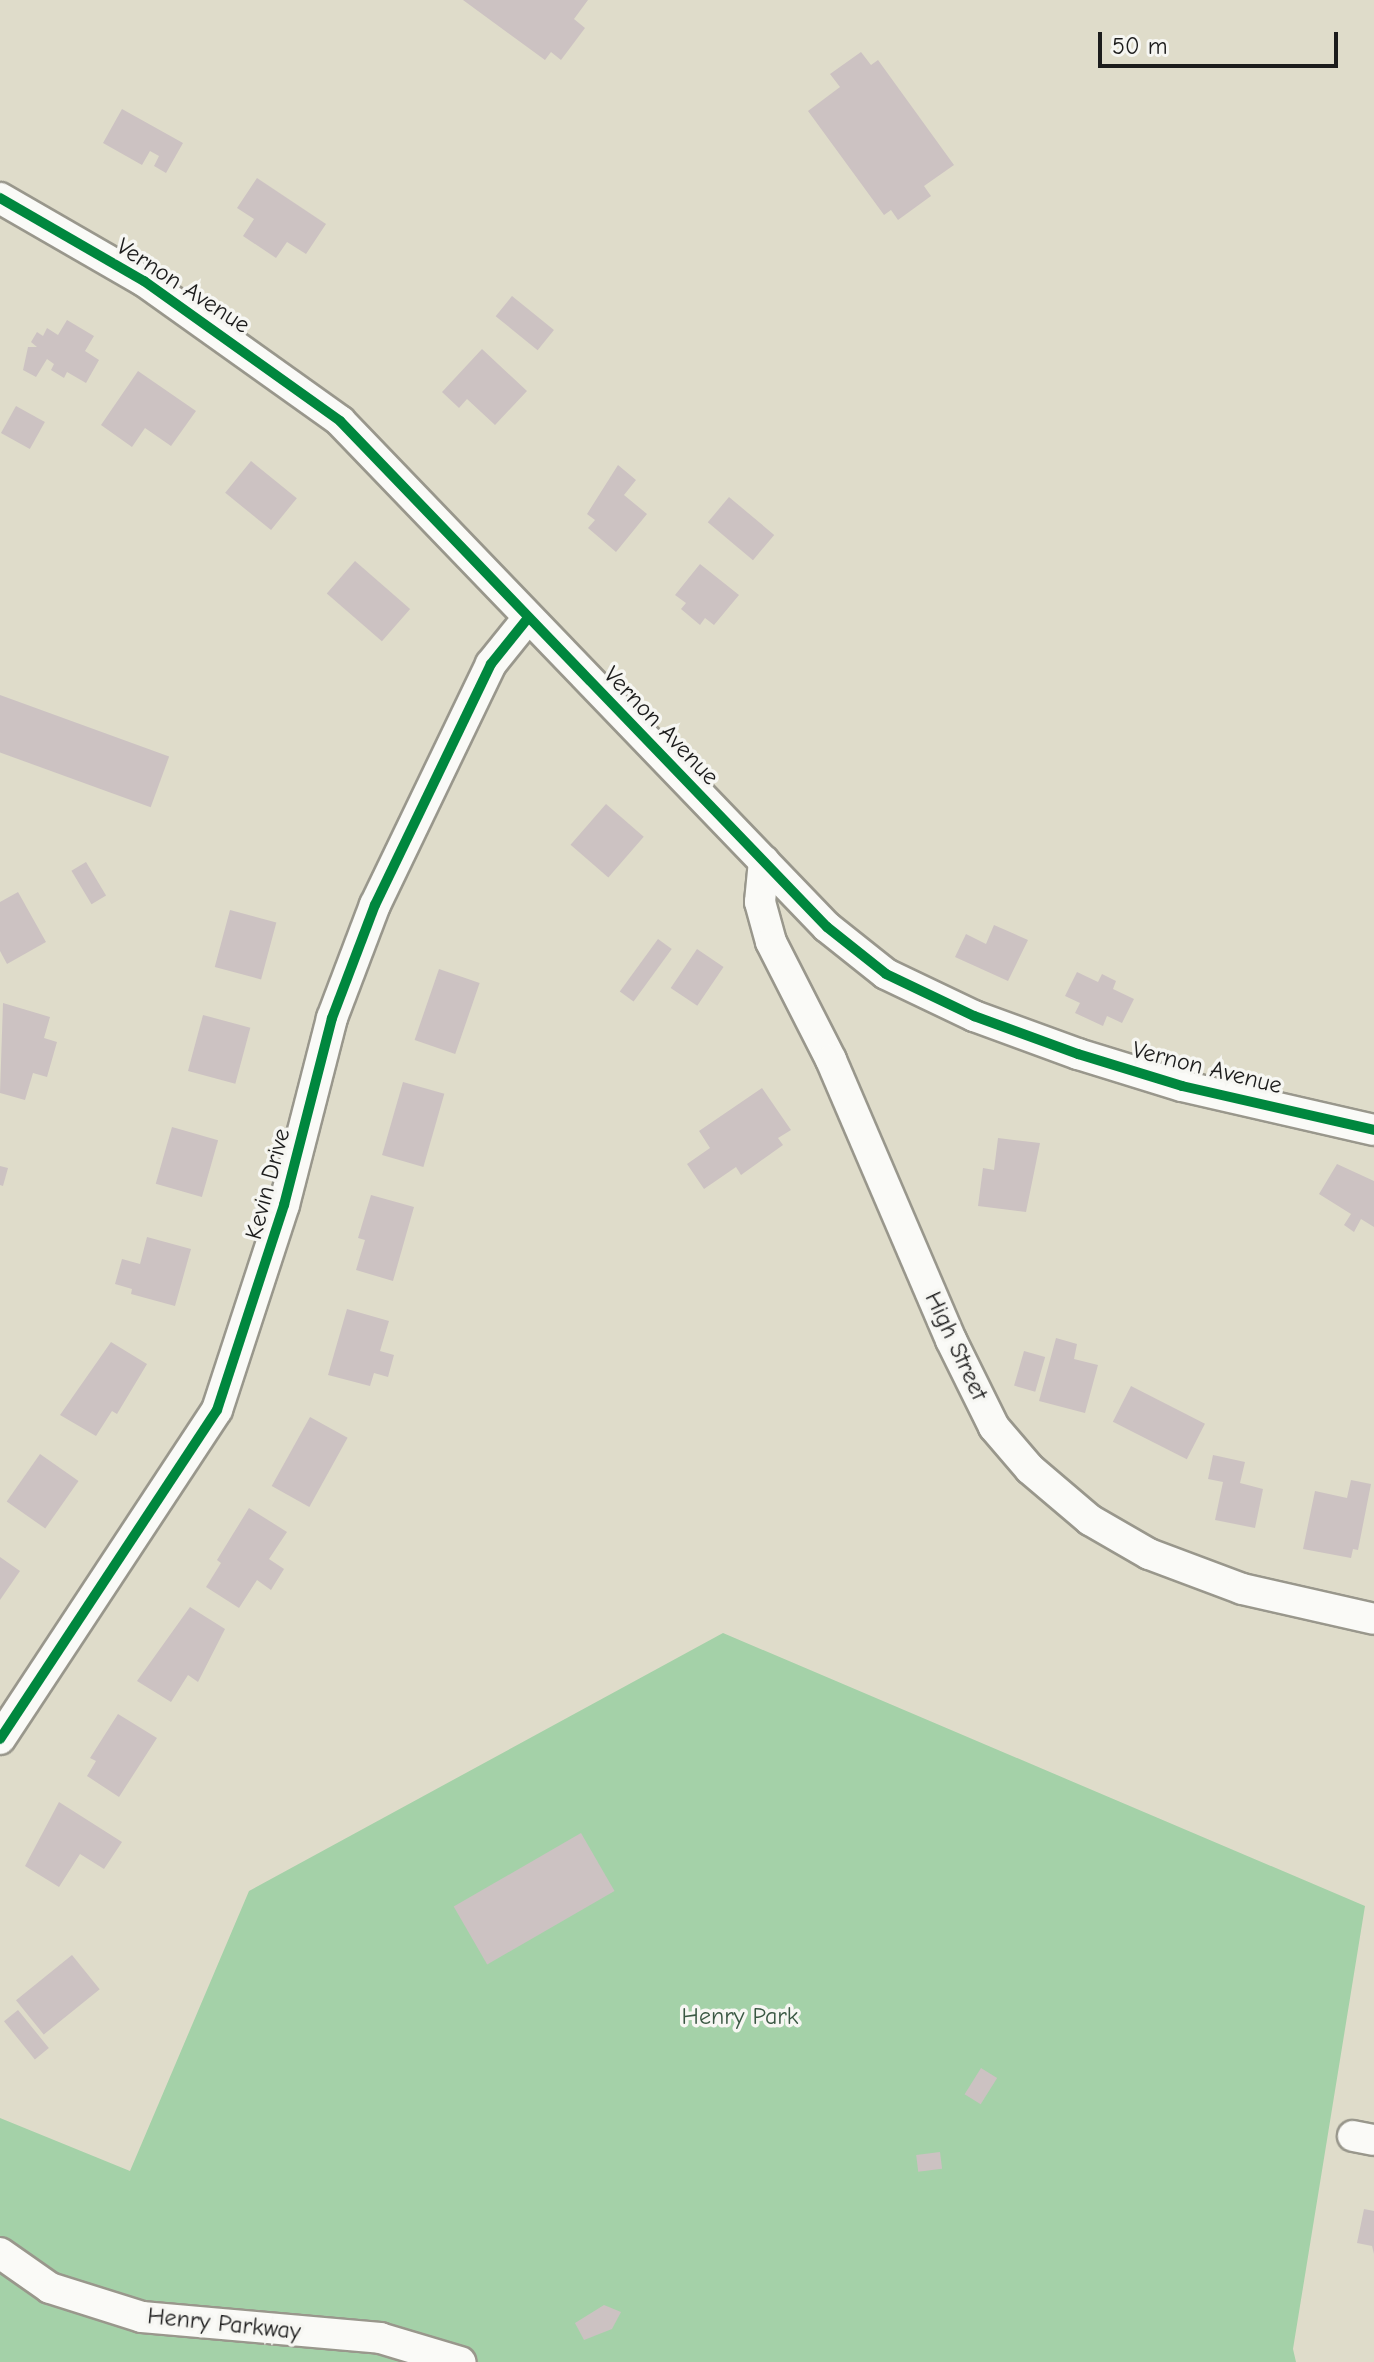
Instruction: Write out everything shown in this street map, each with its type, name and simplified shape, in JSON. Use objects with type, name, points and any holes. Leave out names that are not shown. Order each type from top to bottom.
[{"type":"street","name":"Vernon Avenue","points":[[0,198],[144,281],[340,421],[827,927],[886,974],[974,1016],[1182,1086],[1374,1130]]},
{"type":"street","name":"Kevin Drive","points":[[0,1739],[217,1410],[284,1205],[332,1018],[375,905],[491,664],[528,618]]},
{"type":"street","name":"High Street","points":[[764,861],[760,902],[771,942],[831,1060],[951,1340],[994,1427],[1030,1469],[1090,1520],[1149,1554],[1242,1589],[1374,1619]]},
{"type":"street","name":"Henry Parkway","points":[[0,2253],[50,2288],[142,2317],[380,2338],[460,2362]]},
{"type":"green space","name":"Henry Park","points":[[723,1633],[1365,1906],[1293,2349],[1296,2362],[0,2362],[0,2118],[130,2171],[249,1891]]},
{"type":"building","points":[[463,0],[588,0],[574,19],[585,28],[561,60],[551,52],[545,60]]},
{"type":"building","points":[[861,52],[871,65],[878,60],[954,165],[924,186],[931,196],[898,220],[891,210],[884,215],[808,111],[840,87],[830,74]]},
{"type":"building","points":[[122,109],[183,143],[166,173],[154,166],[159,156],[150,151],[142,165],[103,143]]},
{"type":"building","points":[[257,178],[326,224],[306,254],[287,242],[276,258],[243,236],[254,219],[237,208]]},
{"type":"building","points":[[512,296],[554,330],[538,350],[496,316]]},
{"type":"building","points":[[67,320],[94,336],[85,351],[99,360],[86,383],[67,372],[64,378],[51,370],[54,364],[47,359],[36,377],[23,370],[28,347],[37,347],[31,342],[37,332],[43,336],[47,328],[58,335]]},
{"type":"building","points":[[482,349],[527,391],[495,425],[467,399],[459,408],[442,392]]},
{"type":"building","points":[[138,371],[196,411],[171,446],[145,428],[132,447],[101,425]]},
{"type":"building","points":[[16,406],[45,422],[30,449],[1,433]]},
{"type":"building","points":[[251,461],[297,498],[271,530],[225,493]]},
{"type":"building","points":[[618,465],[636,480],[624,495],[647,514],[616,552],[588,528],[595,520],[587,514]]},
{"type":"building","points":[[729,497],[774,535],[753,560],[708,522]]},
{"type":"building","points":[[355,561],[410,609],[382,641],[327,593]]},
{"type":"building","points":[[700,564],[739,595],[714,625],[705,618],[700,625],[681,609],[686,603],[675,595]]},
{"type":"building","points":[[0,695],[169,757],[151,807],[0,752]]},
{"type":"building","points":[[606,804],[644,837],[608,878],[571,845]]},
{"type":"building","points":[[86,862],[106,895],[92,904],[71,871]]},
{"type":"building","points":[[18,892],[46,942],[7,964],[0,951],[0,902]]},
{"type":"building","points":[[230,910],[276,922],[261,979],[215,967]]},
{"type":"building","points":[[994,925],[1028,940],[1008,981],[955,957],[966,934],[986,944]]},
{"type":"building","points":[[658,939],[672,949],[634,1002],[620,992]]},
{"type":"building","points":[[697,949],[724,967],[697,1006],[671,988]]},
{"type":"building","points":[[439,969],[480,983],[455,1054],[415,1040]]},
{"type":"building","points":[[1077,972],[1098,982],[1102,974],[1116,981],[1113,989],[1134,999],[1122,1023],[1107,1016],[1103,1026],[1075,1013],[1080,1003],[1065,996]]},
{"type":"building","points":[[3,1003],[50,1017],[44,1038],[57,1042],[47,1077],[33,1073],[25,1100],[0,1093]]},
{"type":"building","points":[[203,1015],[250,1028],[235,1084],[188,1071]]},
{"type":"building","points":[[403,1082],[444,1094],[423,1167],[382,1155]]},
{"type":"building","points":[[762,1088],[791,1130],[778,1138],[783,1145],[741,1175],[736,1167],[704,1189],[687,1164],[710,1148],[699,1131]]},
{"type":"building","points":[[172,1127],[218,1140],[202,1197],[156,1184]]},
{"type":"building","points":[[998,1138],[1040,1143],[1026,1212],[978,1206],[983,1168],[994,1170]]},
{"type":"building","points":[[1337,1164],[1374,1181],[1374,1227],[1361,1219],[1354,1232],[1344,1225],[1351,1214],[1319,1194]]},
{"type":"building","points":[[0,1166],[8,1168],[3,1186],[0,1185]]},
{"type":"building","points":[[371,1195],[414,1207],[393,1281],[356,1270],[365,1240],[358,1238]]},
{"type":"building","points":[[147,1237],[191,1249],[175,1306],[131,1294],[132,1289],[115,1284],[122,1259],[140,1264]]},
{"type":"building","points":[[347,1309],[389,1321],[380,1351],[394,1355],[388,1377],[374,1373],[370,1386],[328,1375]]},
{"type":"building","points":[[1056,1338],[1077,1344],[1074,1359],[1098,1365],[1085,1413],[1039,1401]]},
{"type":"building","points":[[111,1342],[147,1364],[117,1414],[112,1411],[96,1436],[60,1415]]},
{"type":"building","points":[[1024,1351],[1045,1357],[1035,1392],[1014,1386]]},
{"type":"building","points":[[1131,1386],[1205,1424],[1187,1459],[1113,1422]]},
{"type":"building","points":[[310,1417],[348,1438],[309,1507],[272,1486]]},
{"type":"building","points":[[40,1454],[79,1481],[45,1528],[7,1502]]},
{"type":"building","points":[[1213,1455],[1245,1462],[1240,1483],[1263,1489],[1255,1528],[1215,1520],[1223,1482],[1208,1479]]},
{"type":"building","points":[[1351,1480],[1371,1484],[1358,1550],[1353,1549],[1351,1558],[1303,1549],[1315,1491],[1347,1498]]},
{"type":"building","points":[[249,1508],[287,1532],[269,1559],[284,1569],[271,1590],[257,1580],[239,1608],[206,1587],[221,1563],[217,1560]]},
{"type":"building","points":[[0,1557],[20,1571],[0,1600]]},
{"type":"building","points":[[190,1607],[225,1629],[198,1682],[188,1675],[171,1702],[137,1681]]},
{"type":"building","points":[[118,1714],[157,1738],[119,1797],[87,1776],[96,1761],[90,1758]]},
{"type":"building","points":[[59,1802],[122,1842],[104,1869],[80,1854],[59,1887],[25,1866]]},
{"type":"building","points":[[581,1833],[614,1891],[487,1965],[454,1906]]},
{"type":"building","points":[[72,1955],[100,1989],[44,2035],[16,2000]]},
{"type":"building","points":[[18,2010],[49,2048],[35,2059],[4,2021]]},
{"type":"building","points":[[981,2068],[997,2078],[981,2104],[965,2094]]},
{"type":"building","points":[[940,2152],[942,2169],[918,2172],[916,2155]]},
{"type":"building","points":[[1364,2209],[1374,2211],[1374,2254],[1372,2246],[1357,2243]]},
{"type":"building","points":[[604,2305],[621,2312],[612,2329],[584,2340],[575,2323]]},
{"type":"cycle path","points":[[0,198],[144,281],[340,421],[827,927],[886,974],[974,1016],[1078,1054],[1182,1086],[1374,1130]]},
{"type":"cycle path","points":[[0,1739],[217,1410],[284,1205],[332,1018],[375,905],[491,664],[528,618]]}]
